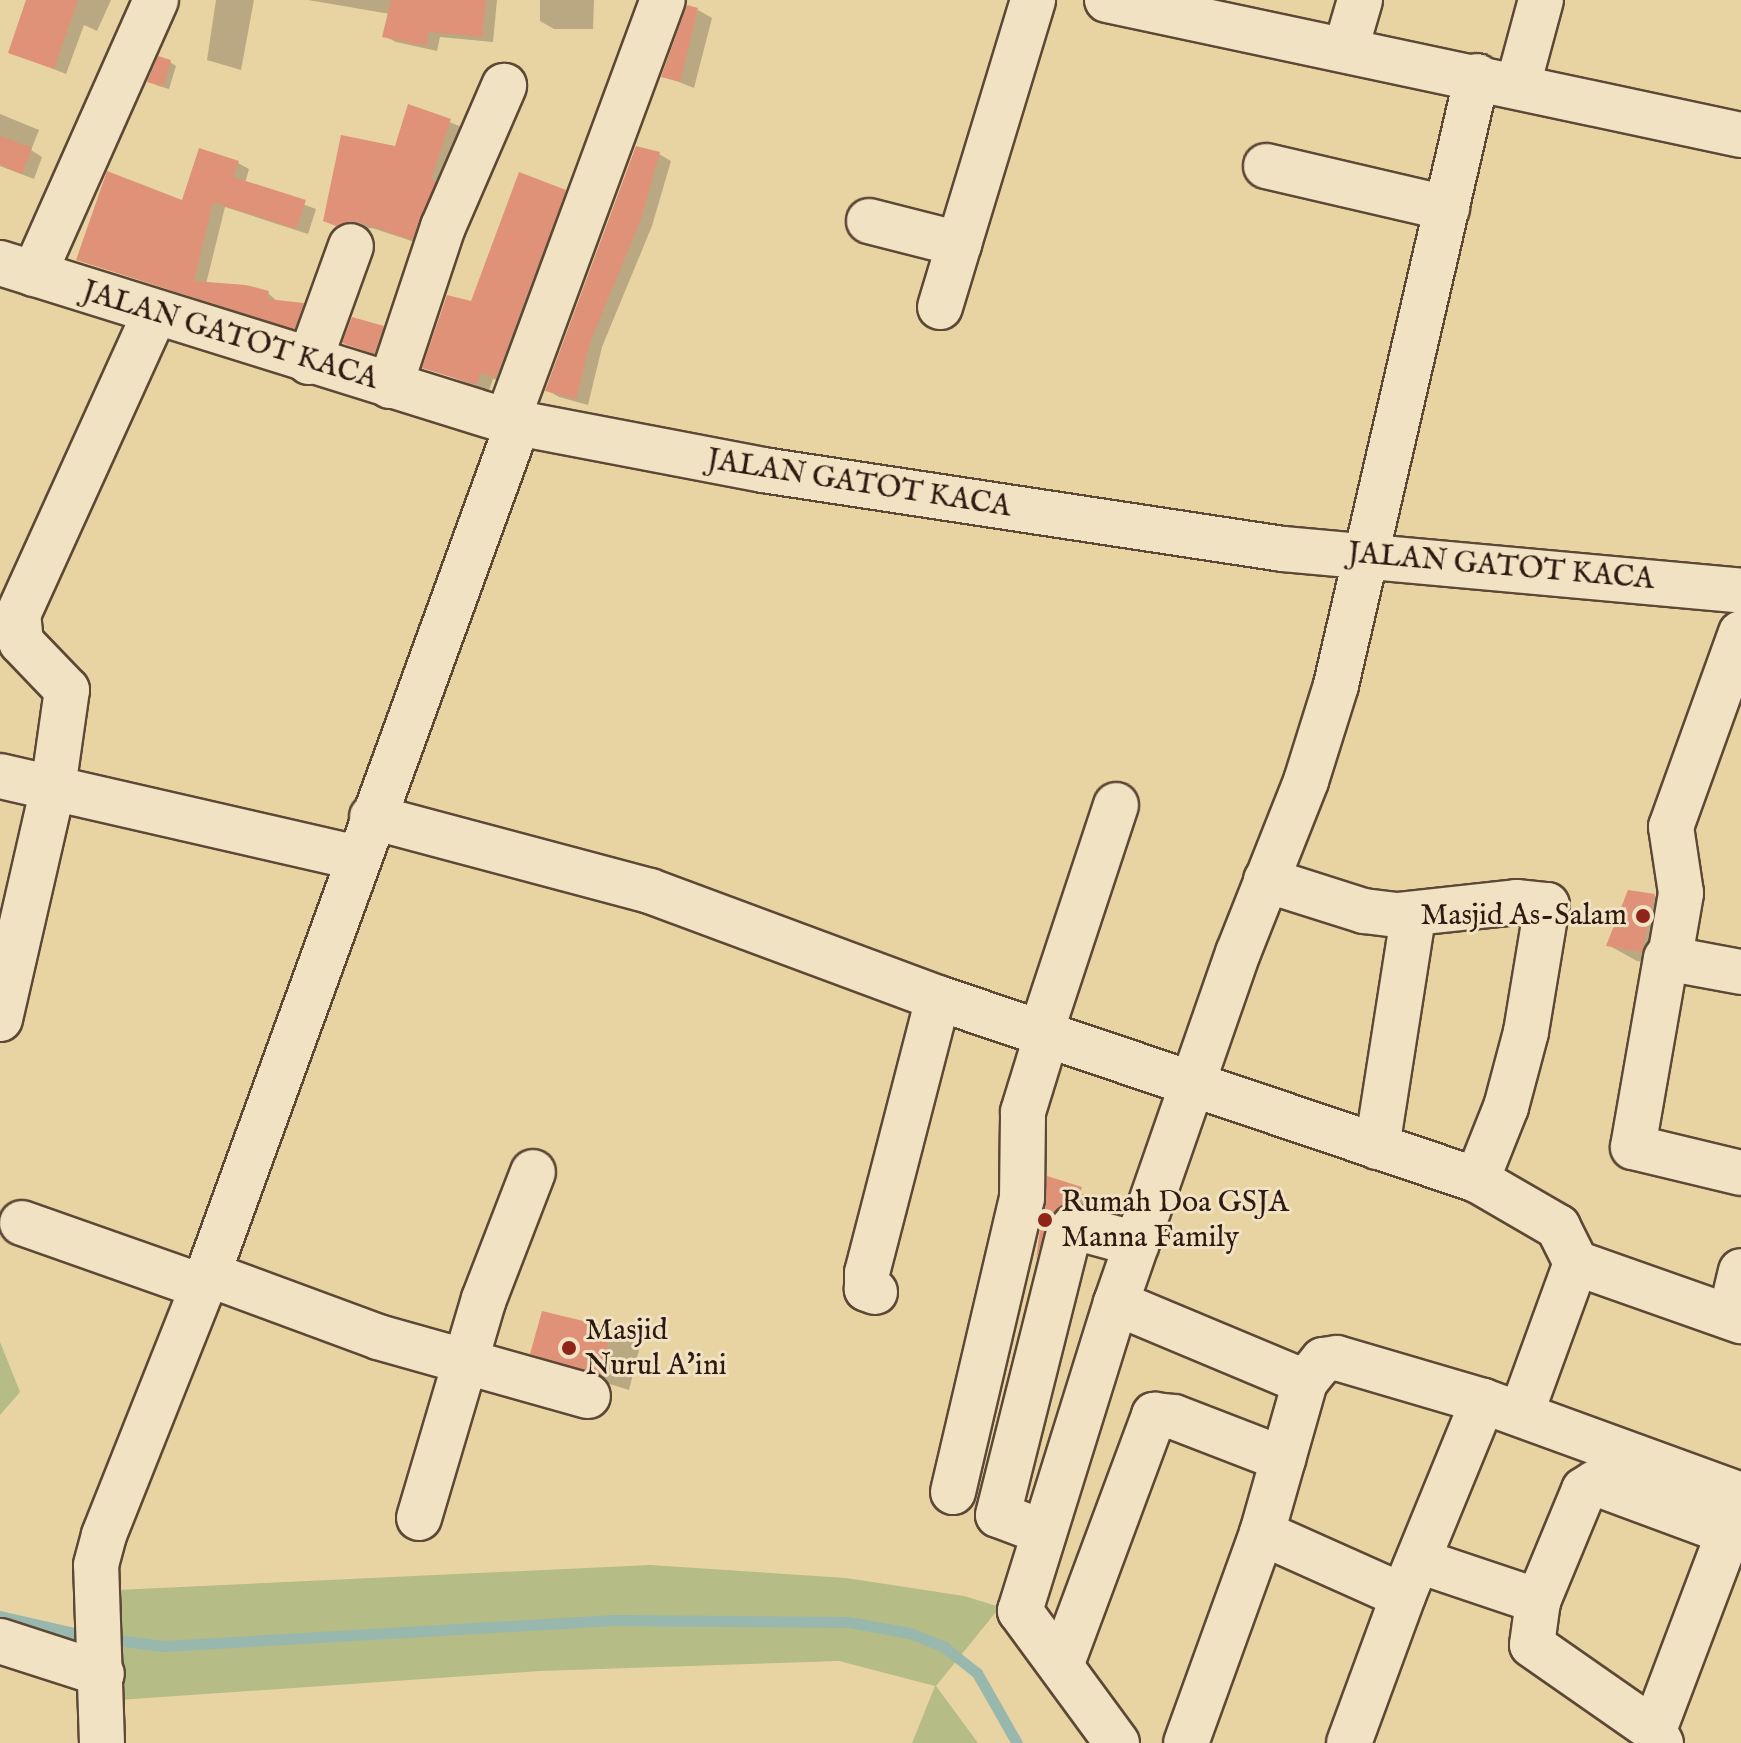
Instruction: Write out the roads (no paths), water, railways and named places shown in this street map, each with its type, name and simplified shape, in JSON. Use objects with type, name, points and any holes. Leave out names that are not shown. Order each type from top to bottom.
[{"type":"street","points":[[9,266],[156,0]]},
{"type":"street","points":[[102,1743],[101,1609],[96,1565],[104,1535],[204,1280],[663,0]]},
{"type":"street","points":[[940,307],[1033,0]]},
{"type":"street","points":[[1107,0],[1346,48],[1741,135]]},
{"type":"street","points":[[1346,48],[1360,0]]},
{"type":"street","points":[[1117,1743],[1062,1663],[1020,1611],[1116,1303],[1266,880],[1311,767],[1366,556],[1447,208],[1498,81],[1541,0]]},
{"type":"street","points":[[390,386],[443,227],[504,86]]},
{"type":"street","points":[[1266,166],[1447,208]]},
{"type":"street","points":[[869,221],[959,244]]},
{"type":"street","points":[[309,362],[351,246]]},
{"type":"street","name":"JALAN GATOT KACA","points":[[9,266],[309,362],[512,422],[763,470],[1283,549],[1741,591]]},
{"type":"street","points":[[0,1019],[53,788],[67,690],[21,642],[18,615],[155,313]]},
{"type":"street","points":[[1741,633],[1671,827],[1681,893],[1633,1147],[1741,1173]]},
{"type":"street","points":[[0,776],[357,858]]},
{"type":"street","points":[[953,1492],[1022,1198],[1023,1112],[1044,1033],[1116,805]]},
{"type":"street","points":[[372,817],[650,891],[938,998],[1192,1087],[1477,1180],[1558,1227],[1576,1263],[1736,1319],[1741,1271]]},
{"type":"street","points":[[1266,880],[1364,911],[1413,916],[1516,902],[1543,902],[1548,909],[1526,1032],[1506,1107],[1477,1180]]},
{"type":"street","points":[[1377,1147],[1413,916]]},
{"type":"street","points":[[1670,957],[1741,972]]},
{"type":"street","points":[[875,1292],[867,1289],[867,1273],[938,998]]},
{"type":"street","points":[[419,1518],[464,1364],[533,1172]]},
{"type":"street","points":[[22,1223],[464,1364],[588,1396]]},
{"type":"street","points":[[1043,1532],[998,1515],[1069,1233],[1074,1227],[1137,1244]]},
{"type":"street","points":[[1349,1743],[1411,1578],[1576,1263]]},
{"type":"street","points":[[1116,1303],[1305,1382]]},
{"type":"street","points":[[1186,1743],[1262,1533],[1305,1382],[1323,1360],[1337,1358],[1502,1407],[1737,1521]]},
{"type":"street","points":[[1062,1663],[1154,1415],[1174,1417],[1283,1459]]},
{"type":"street","points":[[1595,1483],[1737,1521],[1657,1737],[1532,1645],[1538,1601],[1584,1490],[1595,1483]]},
{"type":"street","points":[[1262,1533],[1411,1578],[1538,1601]]},
{"type":"street","points":[[0,1641],[102,1668]]},
{"type":"waterway","points":[[0,1616],[91,1637]]},
{"type":"waterway","points":[[108,1639],[163,1646],[613,1620],[848,1622],[910,1633],[944,1647],[977,1673],[1017,1743]]},
{"type":"place","name":"Masjid As-Salam","points":[[1643,916]]},
{"type":"place","name":"Rumah Doa GSJA Manna Family","points":[[1045,1220]]},
{"type":"place","name":"Masjid Nurul A'ini","points":[[569,1348]]}]
